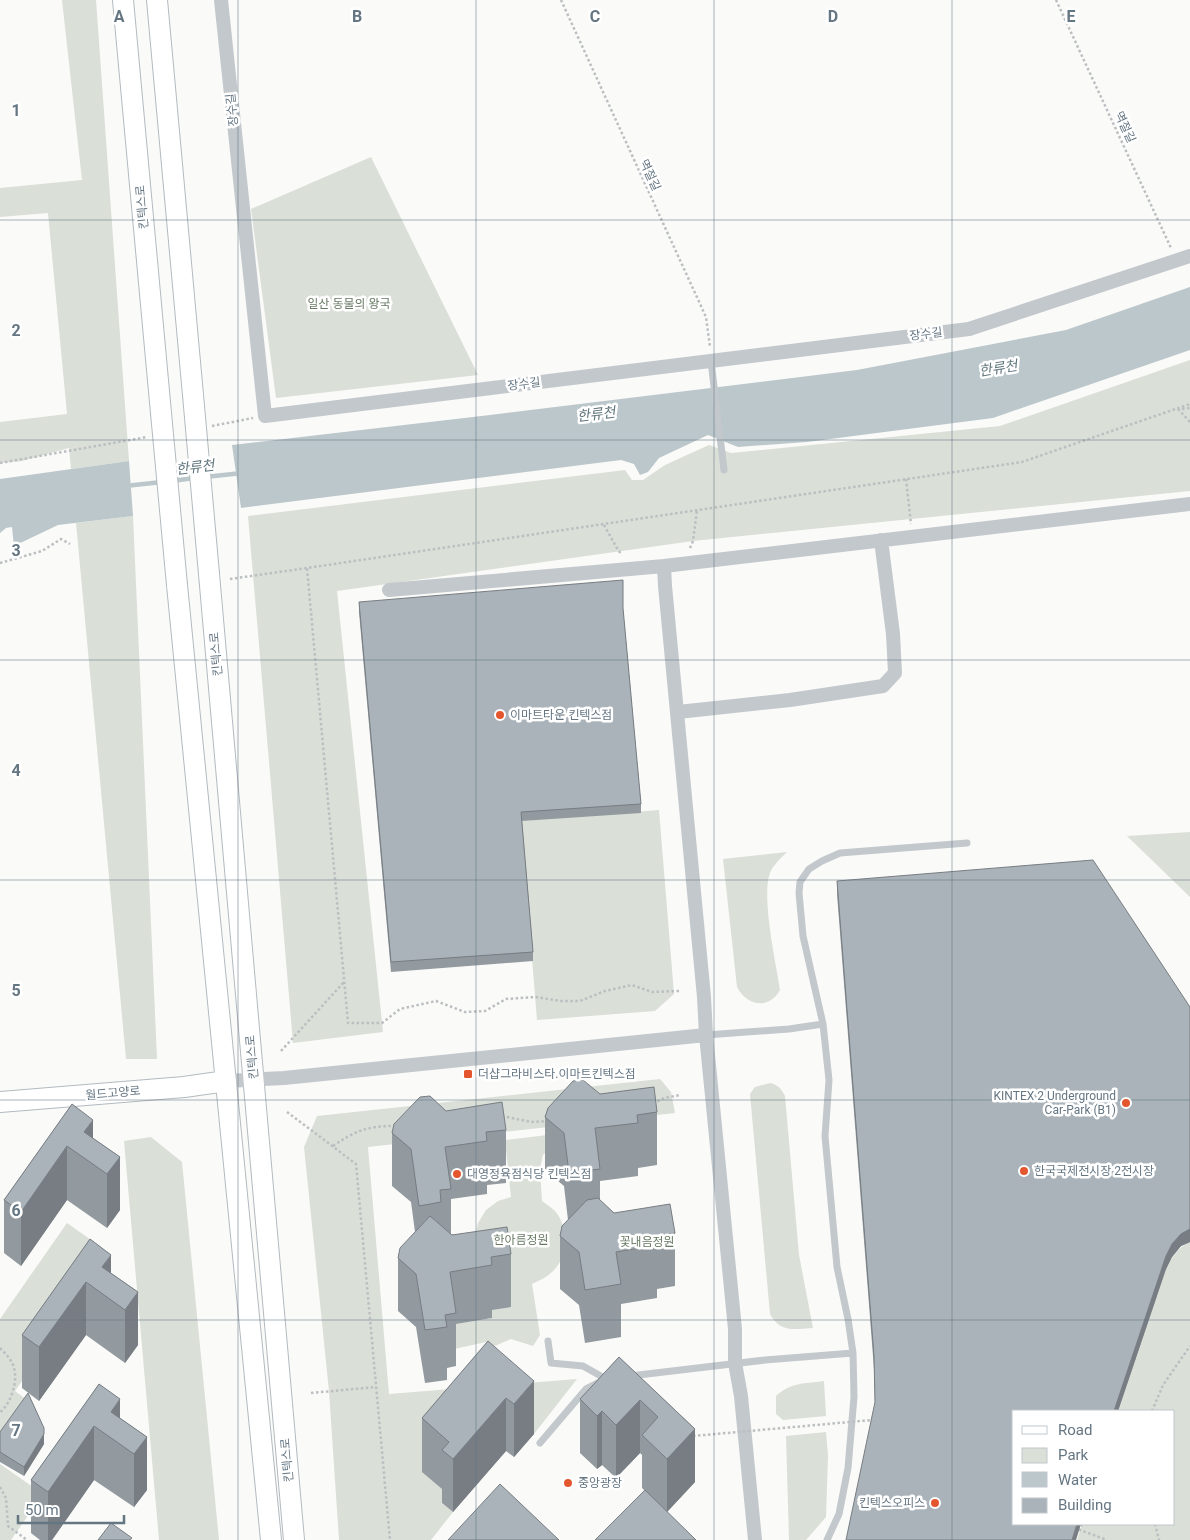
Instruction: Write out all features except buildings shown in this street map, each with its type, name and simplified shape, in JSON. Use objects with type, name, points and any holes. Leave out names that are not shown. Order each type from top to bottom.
[{"type":"main road","name":"킨텍스로","points":[[123,0],[176,585],[271,1540]]},
{"type":"main road","name":"킨텍스로","points":[[157,0],[294,1540]]},
{"type":"main road","name":"월드고양로","points":[[0,1102],[184,1087],[226,1081]]},
{"type":"street","name":"장수길","points":[[221,0],[264,416],[969,329],[1184,259]]},
{"type":"street","points":[[390,590],[664,566],[1190,504]]},
{"type":"street","points":[[678,712],[790,700],[883,686],[895,673],[893,634],[881,540]]},
{"type":"street","points":[[664,566],[706,1035],[735,1329],[735,1363],[755,1540]]},
{"type":"street","points":[[226,1081],[254,1080],[706,1035]]},
{"type":"lane","points":[[711,361],[724,470]]},
{"type":"lane","points":[[826,1540],[839,1514],[848,1468],[854,1397],[853,1353],[837,1267],[825,1136],[829,1080],[823,1024],[803,936],[799,894],[800,882],[809,869],[840,853],[967,843]]},
{"type":"lane","points":[[706,1035],[789,1029],[823,1024]]},
{"type":"lane","points":[[548,1341],[551,1363],[583,1366],[606,1379]]},
{"type":"lane","points":[[625,1377],[735,1363],[853,1353]]},
{"type":"lane","points":[[540,1443],[586,1389],[606,1379],[615,1378]]},
{"type":"path","name":"멱절길","points":[[560,0],[706,317],[711,361]]},
{"type":"path","name":"멱절길","points":[[1056,0],[1184,259]]},
{"type":"path","points":[[230,579],[1022,462],[1190,404]]},
{"type":"path","points":[[1178,409],[1190,408]]},
{"type":"path","points":[[1178,409],[1190,422]]},
{"type":"path","points":[[206,427],[264,416]]},
{"type":"path","points":[[0,463],[147,437]]},
{"type":"path","points":[[906,479],[911,525]]},
{"type":"path","points":[[690,548],[693,541],[697,510]]},
{"type":"path","points":[[604,524],[622,555]]},
{"type":"path","points":[[0,563],[42,551],[61,539],[70,544]]},
{"type":"path","points":[[307,568],[348,1023],[382,1023],[400,1009],[436,1001],[465,1012],[485,1011],[506,999],[535,997],[561,1001],[580,1001],[606,991],[632,985],[652,992],[679,991]]},
{"type":"path","points":[[281,1051],[344,982]]},
{"type":"path","points":[[648,1106],[664,1098],[680,1096]]},
{"type":"path","points":[[287,1112],[356,1164],[390,1540]]},
{"type":"path","points":[[497,1115],[531,1122],[553,1120]]},
{"type":"path","points":[[333,1146],[352,1132],[377,1126],[400,1126]]},
{"type":"path","points":[[1152,1410],[1163,1385],[1190,1346]]},
{"type":"path","points":[[0,1348],[8,1356],[14,1368],[15,1376],[11,1397],[0,1412]]},
{"type":"path","points":[[311,1393],[376,1387]]},
{"type":"path","points":[[692,1436],[874,1420]]},
{"type":"path","points":[[0,1487],[6,1498],[8,1526],[27,1540]]},
{"type":"path","points":[[1082,1525],[1080,1530],[1107,1540]]},
{"type":"path","points":[[1155,1525],[1160,1540]]},
{"type":"green space","points":[[62,0],[96,0],[129,461],[71,469],[69,448],[22,461],[0,463],[0,422],[67,414],[48,213],[0,217],[0,188],[82,180]]},
{"type":"green space","name":"일산 동물의 왕국","points":[[371,157],[478,375],[276,398],[251,209]]},
{"type":"green space","points":[[1190,360],[1190,491],[693,541],[337,591],[383,1032],[293,1043],[248,516],[625,470],[632,480],[643,480],[665,465],[709,445],[731,453],[1000,426]]},
{"type":"green space","points":[[133,516],[157,1059],[126,1059],[76,523]]},
{"type":"green space","points":[[659,810],[674,994],[655,1011],[537,1020],[521,821]]},
{"type":"green space","points":[[1190,832],[1190,897],[1127,836]]},
{"type":"green space","points":[[787,852],[770,873],[767,897],[780,990],[770,1001],[764,1003],[752,1002],[737,987],[723,859]]},
{"type":"green space","points":[[660,1079],[671,1092],[675,1113],[368,1147],[389,1394],[577,1379],[534,1434],[488,1395],[422,1471],[449,1495],[442,1503],[453,1512],[431,1540],[339,1540],[329,1391],[304,1147],[317,1116]]},
{"type":"green space","points":[[770,1083],[779,1087],[785,1096],[799,1255],[813,1328],[788,1329],[778,1324],[770,1314],[750,1094],[755,1087]]},
{"type":"green space","name":"한아름정원","points":[[564,1133],[543,1155],[540,1169],[542,1201],[559,1217],[564,1232],[565,1248],[560,1263],[555,1269],[545,1278],[532,1284],[540,1335],[533,1346],[511,1339],[490,1348],[486,1342],[454,1349],[450,1325],[492,1318],[475,1237],[478,1223],[486,1210],[498,1201],[511,1197],[505,1140]]},
{"type":"green space","points":[[151,1137],[182,1162],[219,1540],[159,1540],[124,1141]]},
{"type":"green space","points":[[67,1223],[111,1254],[15,1391],[27,1400],[0,1439],[0,1319]]},
{"type":"green space","points":[[1190,1241],[1190,1540],[1077,1540],[1082,1525],[1175,1525],[1175,1410],[1117,1410],[1166,1269],[1182,1247]]},
{"type":"green space","points":[[824,1381],[826,1416],[783,1420],[776,1414],[776,1396],[782,1391],[798,1384]]},
{"type":"green space","points":[[826,1432],[828,1455],[826,1517],[806,1540],[789,1540],[786,1436]]},
{"type":"green space","points":[[0,1464],[43,1494],[11,1540],[0,1540]]},
{"type":"water","points":[[1190,287],[1190,350],[993,418],[807,442],[738,447],[708,435],[659,458],[648,472],[640,475],[634,464],[621,460],[241,508],[232,445],[857,370],[1066,330]]},
{"type":"water","points":[[129,461],[133,516],[58,525],[14,546],[12,527],[6,528],[0,533],[0,479]]},
{"type":"waterway","name":"한류천","points":[[205,477],[242,473]]},
{"type":"waterway","name":"한류천","points":[[172,481],[194,478]]},
{"type":"waterway","name":"한류천","points":[[125,486],[162,482]]},
{"type":"place","name":"이마트타운 킨텍스점","points":[[500,715]]},
{"type":"place","name":"더샵그라비스타.이마트킨텍스점","points":[[468,1074]]},
{"type":"place","name":"KINTEX 2 Underground Car-Park (B1)","points":[[1126,1103]]},
{"type":"place","name":"한국국제전시장 2전시장","points":[[1024,1171]]},
{"type":"place","name":"대영정육점식당 킨텍스점","points":[[457,1174]]},
{"type":"place","name":"중앙광장","points":[[568,1483]]},
{"type":"place","name":"킨텍스오피스","points":[[935,1503]]},
{"type":"park label","name":"꽃내음정원","points":[[647,1242]]}]
